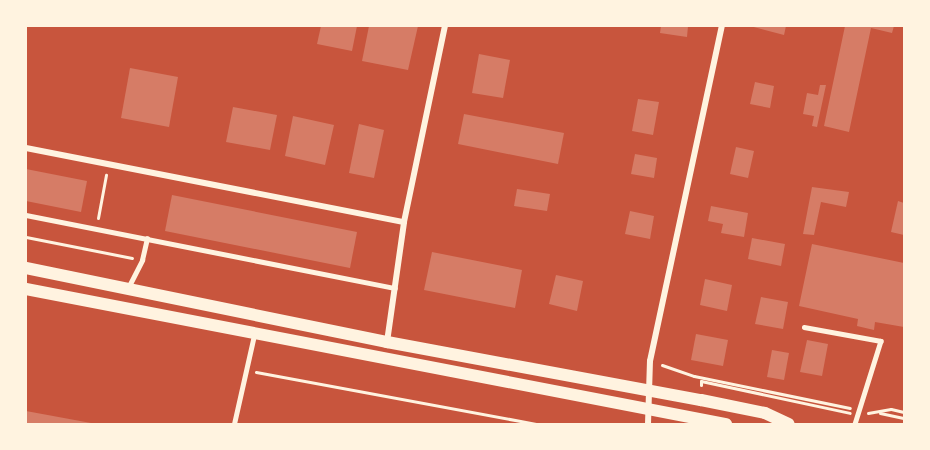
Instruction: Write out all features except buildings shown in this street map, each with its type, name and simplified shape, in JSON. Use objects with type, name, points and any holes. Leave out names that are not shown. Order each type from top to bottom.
[{"type":"main road","points":[[26,268],[387,342],[650,401],[726,424]]},
{"type":"main road","points":[[26,289],[255,335],[650,401],[765,413],[789,424]]},
{"type":"street","points":[[387,342],[404,222],[445,26]]},
{"type":"street","points":[[648,424],[650,361],[722,26]]},
{"type":"street","points":[[26,148],[404,222]]},
{"type":"lane","points":[[26,215],[395,288]]},
{"type":"lane","points":[[127,289],[142,260],[147,239]]},
{"type":"lane","points":[[804,327],[881,341],[855,424]]},
{"type":"lane","points":[[234,424],[255,335]]},
{"type":"path","points":[[95,229],[109,164]]},
{"type":"path","points":[[26,237],[142,260]]},
{"type":"path","points":[[248,364],[258,374],[537,424]]},
{"type":"path","points":[[662,365],[694,376],[858,412]]},
{"type":"path","points":[[701,381],[858,412],[904,412]]},
{"type":"path","points":[[876,412],[904,418]]}]
